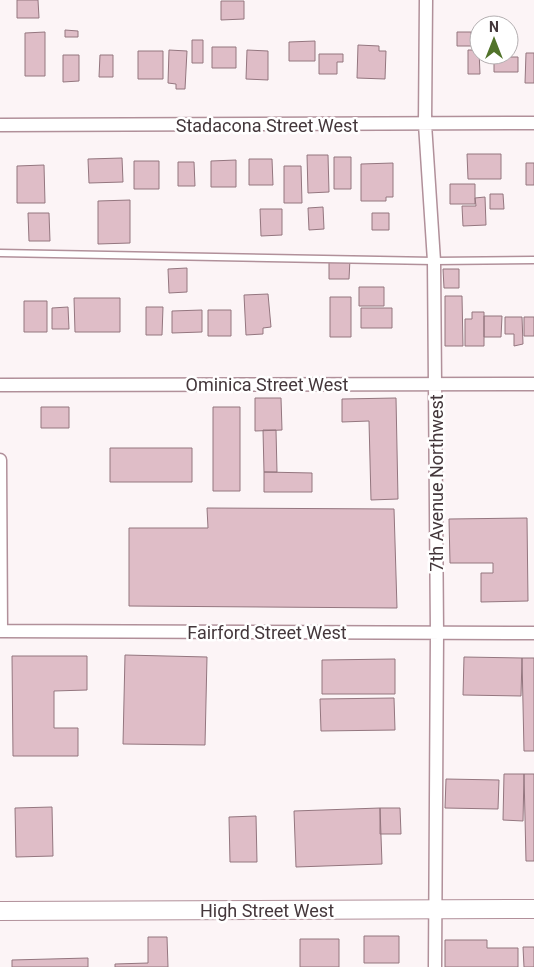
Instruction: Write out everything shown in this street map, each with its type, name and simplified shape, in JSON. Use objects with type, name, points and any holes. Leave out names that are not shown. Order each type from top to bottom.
[{"type":"main road","name":"High Street West","points":[[0,911],[534,909]]},
{"type":"street","name":"7th Avenue Northwest","points":[[426,0],[425,124],[434,261],[437,633],[435,967]]},
{"type":"street","name":"Stadacona Street West","points":[[0,125],[534,123]]},
{"type":"street","name":"Ominica Street West","points":[[0,384],[534,384]]},
{"type":"street","points":[[0,460],[0,631]]},
{"type":"street","name":"Fairford Street West","points":[[0,631],[534,633]]},
{"type":"lane","points":[[0,253],[434,261],[534,260]]},
{"type":"building","points":[[17,0],[38,0],[39,18],[17,18]]},
{"type":"building","points":[[221,1],[244,1],[244,19],[221,20]]},
{"type":"building","points":[[65,30],[78,31],[78,37],[65,37]]},
{"type":"building","points":[[45,32],[45,76],[25,76],[25,33]]},
{"type":"building","points":[[457,32],[469,32],[469,46],[457,46]]},
{"type":"building","points":[[192,40],[203,40],[203,63],[192,63]]},
{"type":"building","points":[[315,41],[315,61],[289,61],[289,42]]},
{"type":"building","points":[[358,45],[379,46],[379,51],[386,51],[385,79],[357,78]]},
{"type":"building","points":[[212,47],[236,47],[236,68],[212,68]]},
{"type":"building","points":[[169,50],[187,51],[185,89],[176,89],[176,84],[168,83]]},
{"type":"building","points":[[247,50],[268,51],[268,80],[246,79]]},
{"type":"building","points":[[469,50],[469,65],[480,65],[480,74],[468,74]]},
{"type":"building","points":[[138,51],[163,51],[163,79],[138,79]]},
{"type":"building","points":[[526,53],[534,53],[534,83],[525,83]]},
{"type":"building","points":[[319,54],[343,54],[343,62],[337,62],[337,74],[319,74]]},
{"type":"building","points":[[63,55],[79,55],[79,81],[63,82]]},
{"type":"building","points":[[100,55],[113,55],[113,77],[99,77]]},
{"type":"building","points":[[494,65],[518,65],[518,72],[494,72]]},
{"type":"building","points":[[467,154],[501,154],[501,179],[468,179]]},
{"type":"building","points":[[307,155],[328,155],[329,192],[308,193]]},
{"type":"building","points":[[334,157],[351,157],[351,189],[334,189]]},
{"type":"building","points":[[122,158],[123,182],[89,183],[88,159]]},
{"type":"building","points":[[249,159],[272,159],[273,185],[249,185]]},
{"type":"building","points":[[236,160],[236,187],[211,187],[211,161]]},
{"type":"building","points":[[134,161],[159,161],[159,189],[134,189]]},
{"type":"building","points":[[178,162],[194,162],[195,186],[178,186]]},
{"type":"building","points":[[393,163],[393,197],[386,197],[386,201],[361,201],[361,164]]},
{"type":"building","points":[[526,163],[534,163],[534,185],[526,185]]},
{"type":"building","points":[[44,165],[45,203],[17,203],[17,166]]},
{"type":"building","points":[[284,166],[301,166],[302,203],[284,203]]},
{"type":"building","points":[[450,184],[475,184],[475,204],[450,204]]},
{"type":"building","points":[[490,194],[503,194],[504,209],[490,209]]},
{"type":"building","points":[[485,197],[486,225],[463,226],[462,206],[476,206],[475,198]]},
{"type":"building","points":[[130,200],[130,243],[98,244],[98,201]]},
{"type":"building","points":[[323,207],[324,229],[309,230],[308,208]]},
{"type":"building","points":[[260,209],[282,209],[282,235],[261,236]]},
{"type":"building","points":[[28,213],[49,213],[50,241],[29,241]]},
{"type":"building","points":[[372,213],[389,213],[389,230],[372,230]]},
{"type":"building","points":[[329,259],[350,259],[349,279],[329,279]]},
{"type":"building","points":[[187,268],[187,292],[169,293],[168,269]]},
{"type":"building","points":[[443,269],[459,269],[459,288],[444,288]]},
{"type":"building","points":[[359,287],[384,287],[384,306],[359,306]]},
{"type":"building","points":[[268,294],[271,327],[263,328],[263,334],[246,335],[244,295]]},
{"type":"building","points":[[445,296],[462,296],[463,346],[445,346]]},
{"type":"building","points":[[330,297],[351,297],[351,337],[330,337]]},
{"type":"building","points":[[74,298],[120,298],[120,332],[75,332]]},
{"type":"building","points":[[24,301],[47,301],[47,332],[24,332]]},
{"type":"building","points":[[68,307],[69,329],[52,329],[52,308]]},
{"type":"building","points":[[146,307],[163,307],[162,335],[146,335]]},
{"type":"building","points":[[361,308],[392,308],[392,328],[361,328]]},
{"type":"building","points":[[202,310],[202,332],[172,333],[172,311]]},
{"type":"building","points":[[208,310],[231,310],[231,336],[208,336]]},
{"type":"building","points":[[472,312],[484,312],[484,346],[465,346],[465,319],[472,319]]},
{"type":"building","points":[[484,316],[502,316],[501,337],[484,337]]},
{"type":"building","points":[[505,317],[522,317],[523,344],[514,346],[514,334],[505,334]]},
{"type":"building","points":[[524,317],[534,317],[534,336],[524,336]]},
{"type":"building","points":[[255,398],[281,398],[282,430],[255,431]]},
{"type":"building","points":[[396,398],[398,499],[371,500],[369,421],[342,422],[342,399]]},
{"type":"building","points":[[41,407],[69,407],[69,428],[41,428]]},
{"type":"building","points":[[213,407],[240,407],[240,491],[213,491]]},
{"type":"building","points":[[263,430],[276,430],[277,472],[264,472]]},
{"type":"building","points":[[110,448],[192,448],[192,482],[110,482]]},
{"type":"building","points":[[264,472],[312,473],[312,492],[264,492]]},
{"type":"building","points":[[207,508],[394,509],[397,608],[129,606],[129,528],[208,528]]},
{"type":"building","points":[[527,518],[528,601],[481,602],[481,573],[493,573],[493,563],[450,563],[449,519]]},
{"type":"building","points":[[125,655],[207,657],[205,745],[123,744]]},
{"type":"building","points":[[12,656],[87,656],[87,690],[54,691],[54,728],[78,728],[78,756],[13,756]]},
{"type":"building","points":[[464,657],[522,658],[521,696],[463,695]]},
{"type":"building","points":[[522,658],[534,658],[534,751],[524,751]]},
{"type":"building","points":[[395,659],[395,694],[322,694],[322,660]]},
{"type":"building","points":[[394,698],[395,730],[321,731],[320,699]]},
{"type":"building","points":[[504,774],[524,774],[523,821],[503,820]]},
{"type":"building","points":[[524,774],[534,774],[534,861],[526,861]]},
{"type":"building","points":[[446,779],[499,780],[498,809],[445,808]]},
{"type":"building","points":[[52,807],[53,856],[16,857],[15,808]]},
{"type":"building","points":[[380,808],[382,864],[296,867],[294,811]]},
{"type":"building","points":[[380,808],[400,808],[401,834],[380,834]]},
{"type":"building","points":[[256,816],[257,862],[230,862],[229,817]]},
{"type":"building","points":[[364,936],[399,936],[399,963],[364,963]]},
{"type":"building","points":[[148,937],[167,937],[168,967],[115,967],[115,964],[148,963]]},
{"type":"building","points":[[300,939],[339,939],[339,967],[300,967]]},
{"type":"building","points":[[445,940],[487,940],[487,948],[518,948],[518,967],[445,967]]},
{"type":"building","points":[[523,947],[534,947],[534,967],[524,967]]},
{"type":"building","points":[[88,958],[88,967],[12,967],[12,960]]}]
